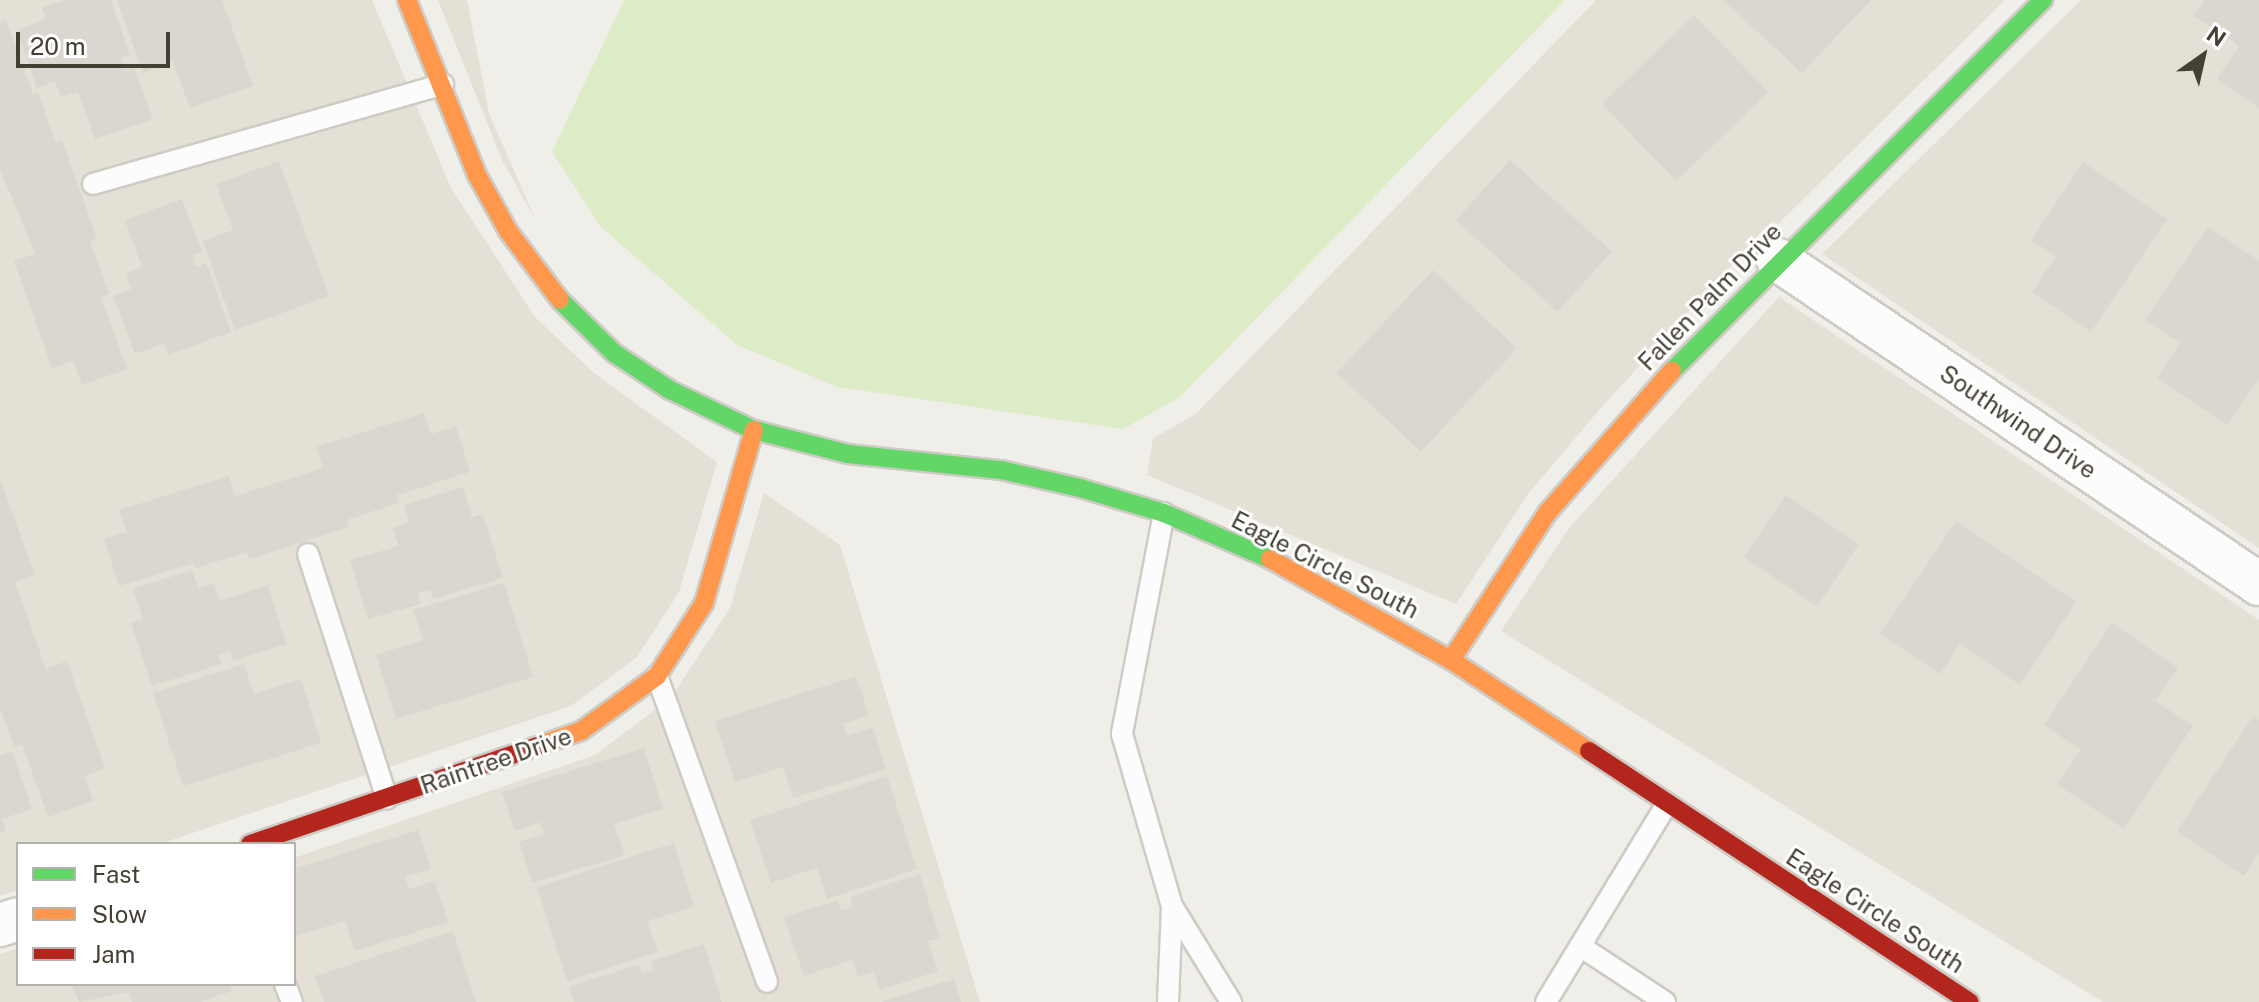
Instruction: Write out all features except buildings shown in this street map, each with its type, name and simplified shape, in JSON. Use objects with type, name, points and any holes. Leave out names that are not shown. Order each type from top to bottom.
[{"type":"street","name":"Eagle Circle South","points":[[407,0],[483,186],[555,295],[614,353],[670,390],[754,430],[848,454],[1001,470],[1164,513],[1265,556],[1451,660],[1970,1002]]},
{"type":"street","name":"Fallen Palm Drive","points":[[1451,660],[1548,512],[1619,427],[1778,260],[2043,0]]},
{"type":"street","name":"Southwind Drive","points":[[1778,260],[2259,584]]},
{"type":"street","name":"Raintree Drive","points":[[256,842],[581,731],[657,676],[704,603],[754,430]]},
{"type":"lane","points":[[93,184],[443,84]]},
{"type":"lane","points":[[1164,513],[1122,734],[1172,906],[1231,1002]]},
{"type":"lane","points":[[308,554],[387,799]]},
{"type":"lane","points":[[657,676],[767,982]]},
{"type":"lane","points":[[1546,1002],[1667,804]]},
{"type":"lane","points":[[1168,1002],[1172,906]]},
{"type":"lane","points":[[1580,946],[1665,1002]]},
{"type":"shaded area","points":[[0,0],[372,0],[451,188],[535,317],[595,374],[717,462],[679,592],[637,657],[571,706],[166,842],[16,842],[16,891],[0,896]]},
{"type":"shaded area","points":[[438,0],[467,0],[489,113],[535,219],[502,160]]},
{"type":"shaded area","points":[[1596,0],[2005,0],[1778,224],[1772,221],[1600,409],[1528,494],[1456,604],[1147,475],[1153,438],[1196,414]]},
{"type":"shaded area","points":[[2081,0],[2259,0],[2259,548],[1822,254]]},
{"type":"shaded area","points":[[1779,297],[2259,620],[2259,1002],[2103,1002],[1501,631],[1569,528]]},
{"type":"shaded area","points":[[764,493],[840,545],[980,1002],[0,1002],[0,954],[16,949],[16,986],[296,986],[296,857],[595,755],[670,699],[730,608]]},
{"type":"green space","points":[[624,0],[1565,0],[1180,397],[1123,429],[838,387],[737,345],[601,227],[552,152]]},
{"type":"traffic: fast","points":[[1672,371],[2043,0]]},
{"type":"traffic: fast","points":[[560,300],[614,353],[670,390],[754,430],[848,454],[1001,470],[1080,488],[1164,513],[1270,559]]},
{"type":"traffic: slow","points":[[407,0],[477,175],[508,231],[560,300]]},
{"type":"traffic: slow","points":[[1451,660],[1548,512],[1672,371]]},
{"type":"traffic: slow","points":[[538,746],[581,731],[657,676],[704,603],[754,430]]},
{"type":"traffic: slow","points":[[1270,559],[1451,660],[1589,751]]},
{"type":"traffic: jam","points":[[256,842],[538,746]]},
{"type":"traffic: jam","points":[[1589,751],[1970,1002]]}]
